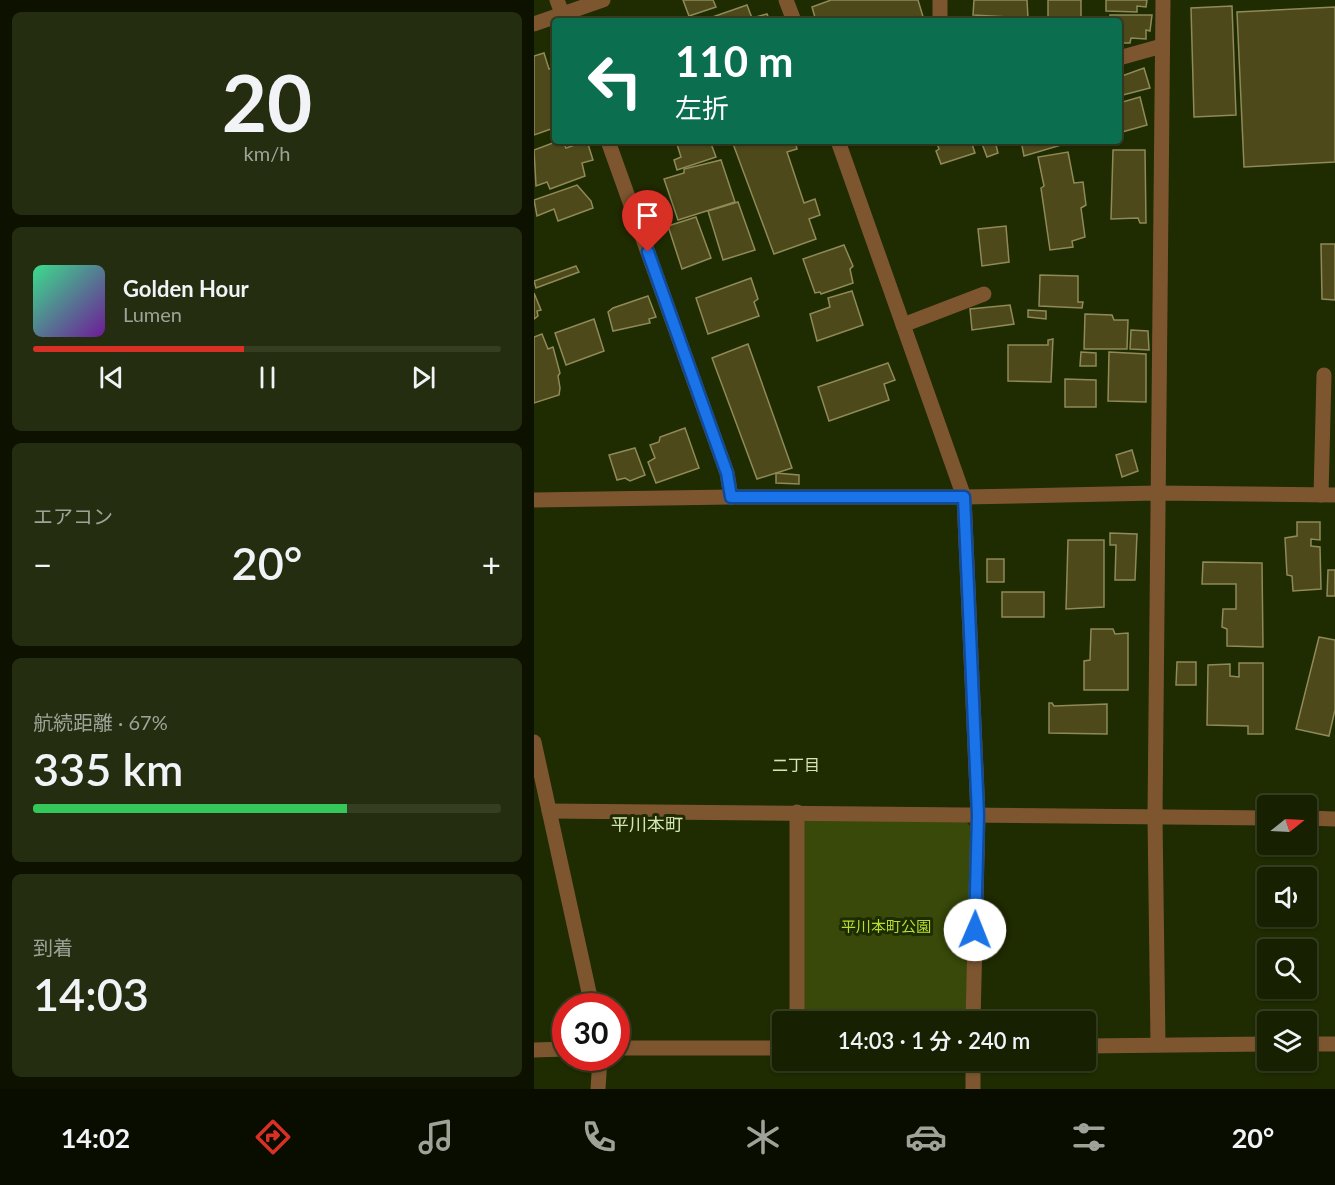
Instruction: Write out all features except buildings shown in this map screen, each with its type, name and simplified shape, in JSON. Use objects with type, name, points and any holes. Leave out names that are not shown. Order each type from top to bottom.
[{"type":"street","points":[[534,24],[562,12],[603,0]]},
{"type":"street","points":[[786,0],[793,18]]},
{"type":"street","points":[[940,0],[940,18]]},
{"type":"street","points":[[1158,1044],[1155,817],[1163,0]]},
{"type":"street","points":[[1122,57],[1162,46]]},
{"type":"street","points":[[609,144],[727,473],[731,497]]},
{"type":"street","points":[[838,144],[964,497],[978,815],[973,1011]]},
{"type":"street","points":[[903,325],[984,294]]},
{"type":"street","points":[[534,500],[964,497],[1157,493],[1328,495],[1324,375]]},
{"type":"street","points":[[534,742],[589,993]]},
{"type":"street","points":[[549,811],[1257,818]]},
{"type":"street","points":[[797,812],[797,1011]]},
{"type":"street","points":[[1317,818],[1335,819]]},
{"type":"street","points":[[1096,1046],[1257,1044]]},
{"type":"street","points":[[1317,1044],[1335,1044]]},
{"type":"street","points":[[630,1048],[772,1048]]},
{"type":"street","points":[[534,1050],[552,1049]]},
{"type":"street","points":[[598,1089],[599,1071]]},
{"type":"street","points":[[973,1071],[973,1089]]},
{"type":"green space","name":"平川本町公園","points":[[797,812],[961,815],[975,832],[973,1011],[797,1011]]},
{"type":"district","name":"二丁目","points":[[796,765]]},
{"type":"district","name":"平川本町","points":[[647,825]]},
{"type":"route","points":[[648,252],[727,473],[731,497],[964,497],[978,815],[975,930]]}]
